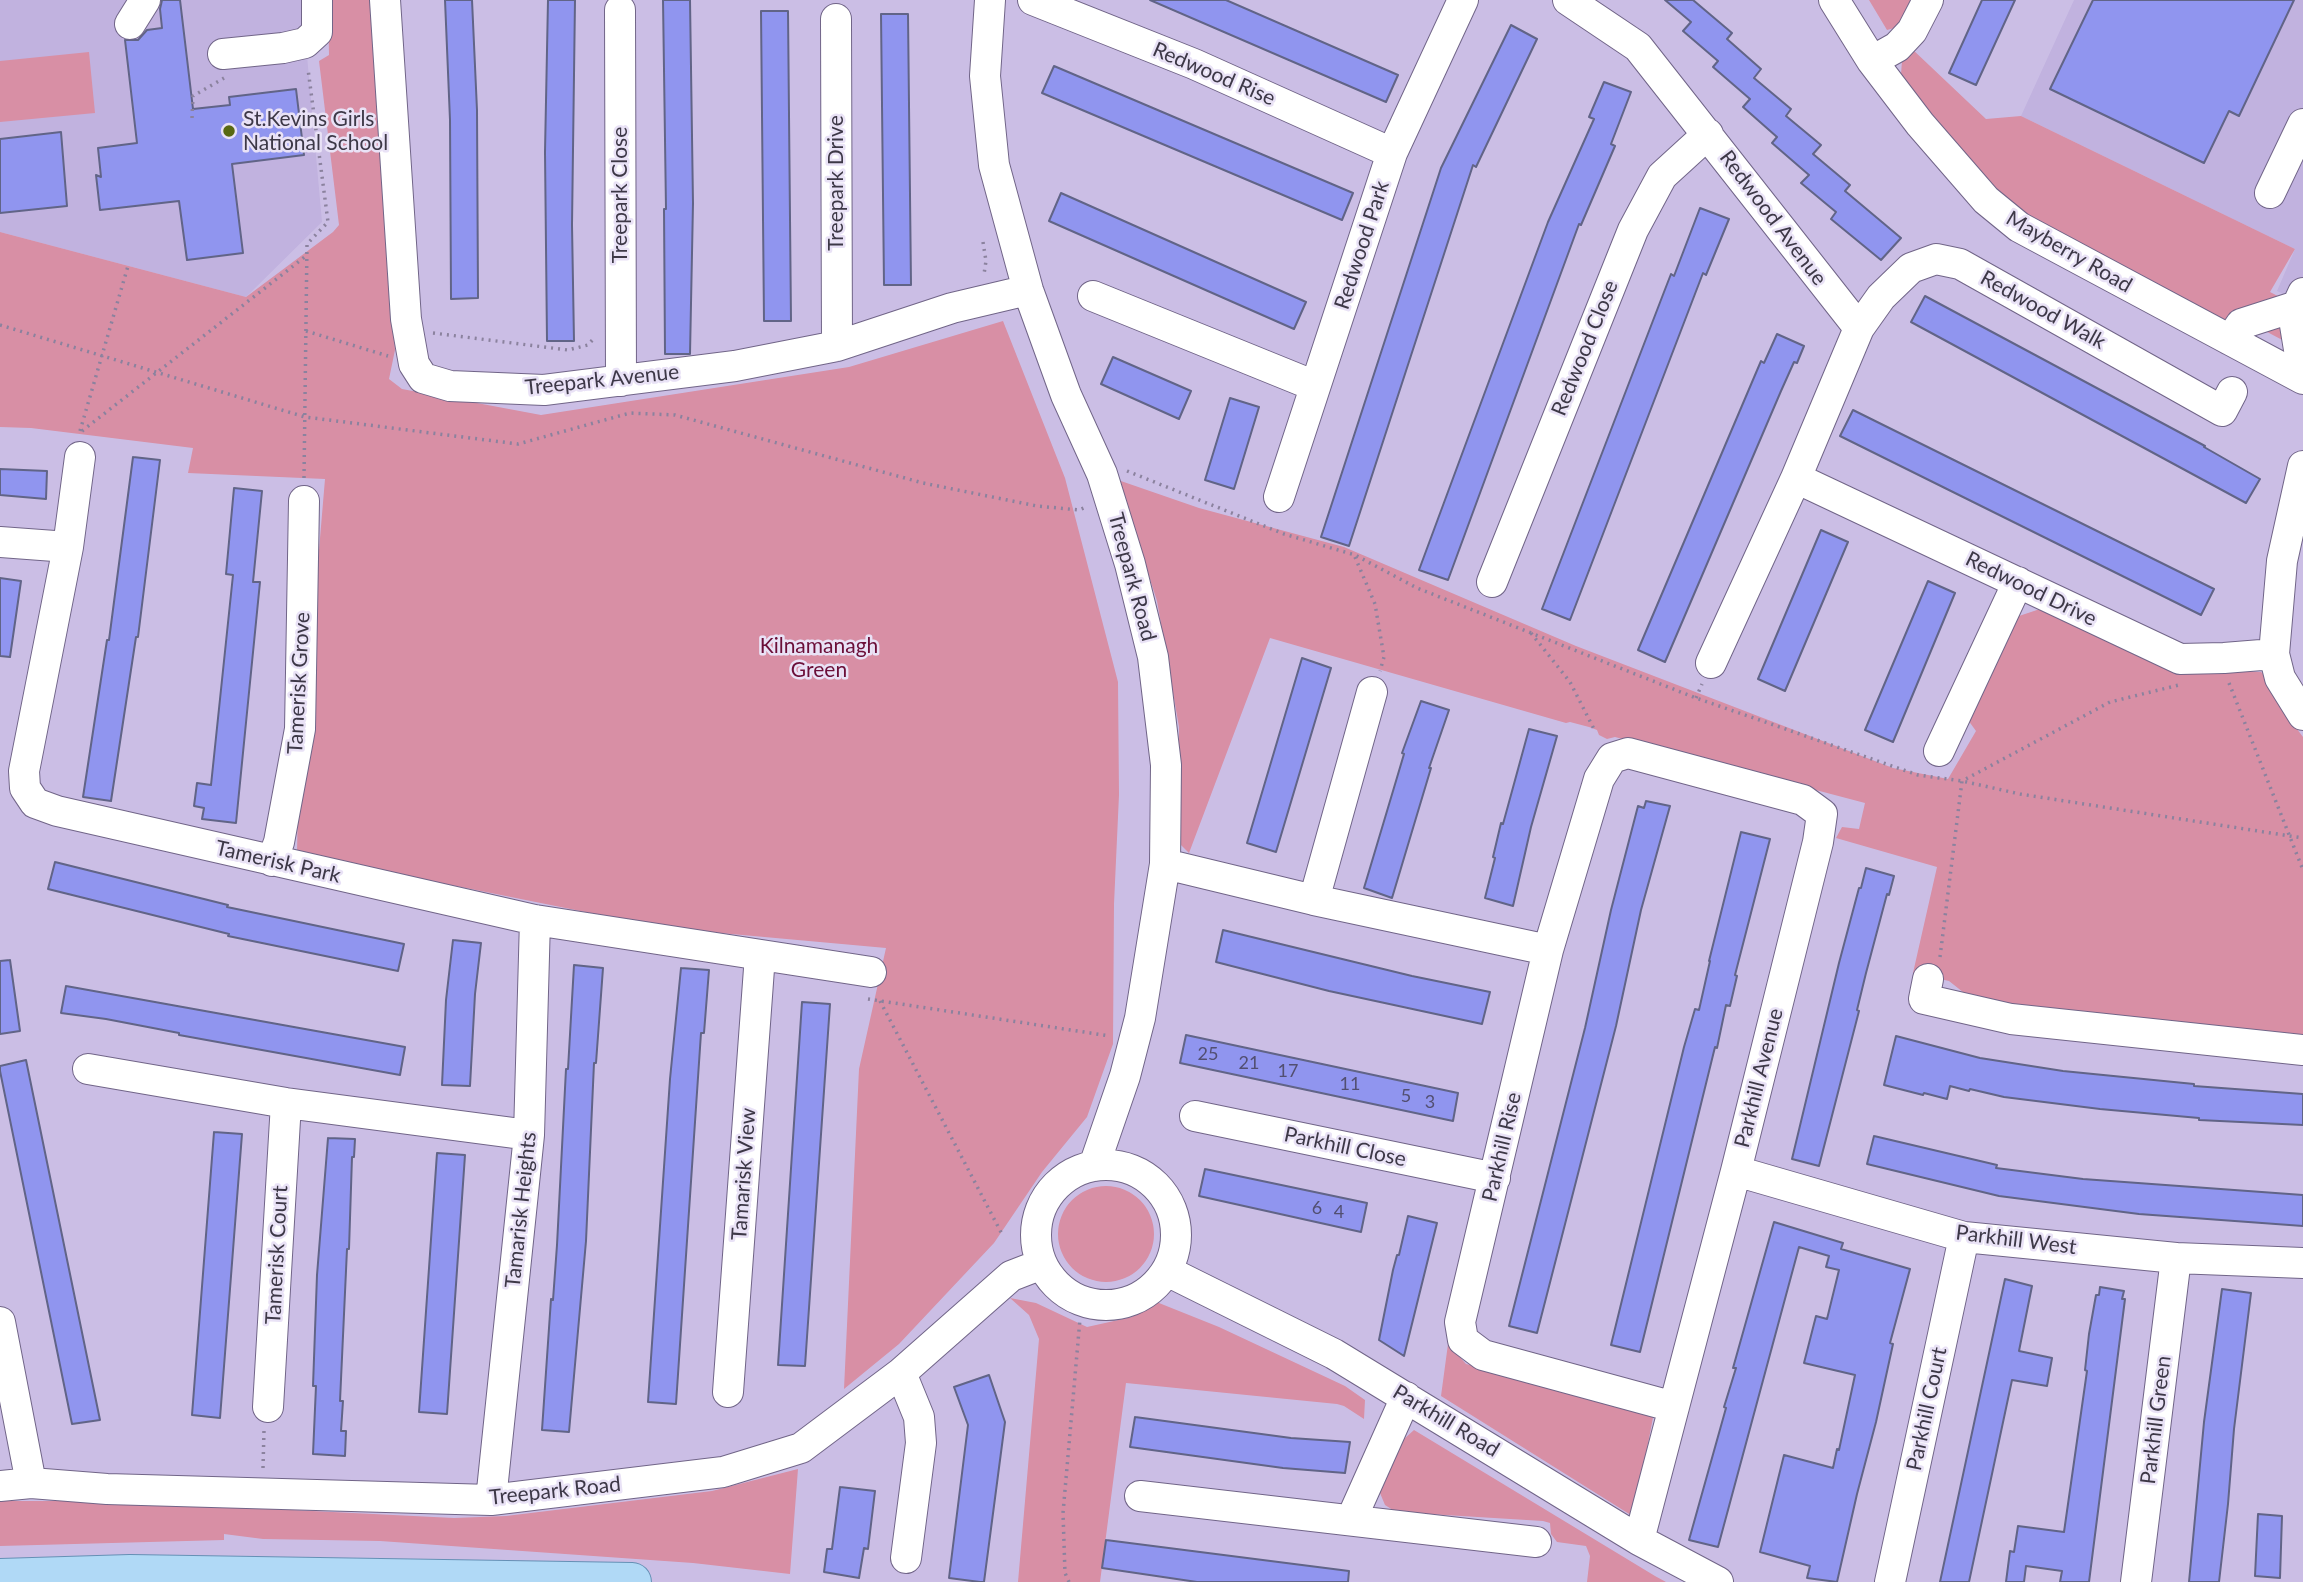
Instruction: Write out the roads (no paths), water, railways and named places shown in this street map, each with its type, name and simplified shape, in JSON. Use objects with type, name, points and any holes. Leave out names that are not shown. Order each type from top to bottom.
[{"type":"main road","points":[[0,1578],[130,1574],[632,1582]]},
{"type":"street","points":[[224,66],[305,43],[317,32],[317,0]]},
{"type":"street","name":"Treepark Avenue","points":[[386,0],[406,319],[414,364],[423,378],[450,386],[544,390],[736,366],[837,346],[952,308],[1028,290]]},
{"type":"street","name":"Treepark Road","points":[[990,0],[985,76],[994,165],[1028,290],[1066,395],[1102,474],[1130,564],[1153,657],[1166,765],[1165,864],[1140,1018],[1125,1076],[1094,1166]]},
{"type":"street","name":"Redwood Rise","points":[[1033,0],[1194,64],[1392,153]]},
{"type":"street","name":"Redwood Park","points":[[1279,497],[1392,153],[1463,0]]},
{"type":"street","name":"Mayberry Road","points":[[1834,0],[1872,61],[1958,169],[1986,200],[2019,227],[2303,377]]},
{"type":"street","points":[[1872,61],[1896,47],[1912,32],[1928,0]]},
{"type":"street","name":"Redwood Avenue","points":[[1576,2],[1638,47],[1859,328]]},
{"type":"street","name":"Treepark Close","points":[[620,9],[621,381]]},
{"type":"street","name":"Treepark Drive","points":[[836,19],[837,346]]},
{"type":"street","points":[[2270,193],[2303,124]]},
{"type":"street","name":"Redwood Close","points":[[1492,582],[1633,230],[1662,176],[1708,134]]},
{"type":"street","name":"Redwood Walk","points":[[1859,328],[1881,297],[1911,268],[1936,259],[1960,264],[2222,411],[2232,392]]},
{"type":"street","points":[[1093,296],[1315,386]]},
{"type":"street","points":[[2230,340],[2241,324],[2300,300],[2296,329],[2303,377]]},
{"type":"street","points":[[1707,673],[1796,478],[1859,328]]},
{"type":"street","name":"Tamerisk Park","points":[[80,457],[68,547],[24,771],[25,788],[35,803],[57,811],[535,920],[871,972]]},
{"type":"street","points":[[2303,467],[2282,561],[2274,654],[2280,678],[2303,715]]},
{"type":"street","name":"Redwood Drive","points":[[1796,478],[2180,659],[2274,654]]},
{"type":"street","name":"Tamerisk Grove","points":[[272,861],[279,842],[300,729],[304,501]]},
{"type":"street","points":[[0,542],[68,547]]},
{"type":"street","points":[[1939,751],[2018,582]]},
{"type":"street","points":[[1314,900],[1375,683]]},
{"type":"street","name":"Parkhill Avenue","points":[[1628,754],[1803,800],[1829,813],[1818,842],[1736,1171],[1639,1540]]},
{"type":"street","name":"Parkhill Rise","points":[[1628,754],[1612,758],[1600,779],[1548,950],[1460,1322],[1462,1340],[1483,1355],[1674,1406]]},
{"type":"street","points":[[1165,864],[1314,900],[1548,950]]},
{"type":"street","name":"Tamarisk Heights","points":[[491,1500],[529,1135],[535,920]]},
{"type":"street","name":"Tamarisk View","points":[[728,1392],[760,956]]},
{"type":"street","points":[[1933,973],[1924,999],[2011,1019],[2303,1050]]},
{"type":"street","points":[[88,1069],[286,1103],[529,1135]]},
{"type":"street","name":"Tamerisk Court","points":[[266,1419],[286,1103]]},
{"type":"street","name":"Parkhill Close","points":[[1195,1116],[1494,1178]]},
{"type":"street","points":[[1115,1165],[1135,1171],[1152,1182],[1163,1193],[1171,1207],[1177,1233],[1175,1252],[1167,1271],[1155,1286],[1141,1297],[1122,1304],[1102,1306],[1086,1303],[1068,1295],[1048,1276],[1042,1264],[1036,1233],[1040,1212],[1050,1193],[1065,1178],[1083,1168],[1115,1165]]},
{"type":"street","name":"Parkhill West","points":[[1736,1171],[1964,1237],[2176,1258],[2303,1263]]},
{"type":"street","name":"Parkhill Court","points":[[1890,1582],[1964,1237]]},
{"type":"street","name":"Parkhill Green","points":[[2136,1582],[2176,1258]]},
{"type":"street","name":"Treepark Road","points":[[0,1486],[31,1483],[107,1489],[491,1500],[723,1472],[801,1448],[901,1373],[1011,1276],[1042,1264]]},
{"type":"street","name":"Parkhill Road","points":[[1167,1271],[1334,1354],[1639,1540],[1717,1582]]},
{"type":"street","points":[[0,1322],[31,1483]]},
{"type":"street","points":[[901,1373],[919,1417],[921,1443],[906,1558]]},
{"type":"street","points":[[1351,1520],[1406,1396]]},
{"type":"street","points":[[1140,1496],[1536,1542]]},
{"type":"place","name":"St.Kevins Girls National School","points":[[229,131]]},
{"type":"park label","name":"Kilnamanagh Green","points":[[819,658]]}]
